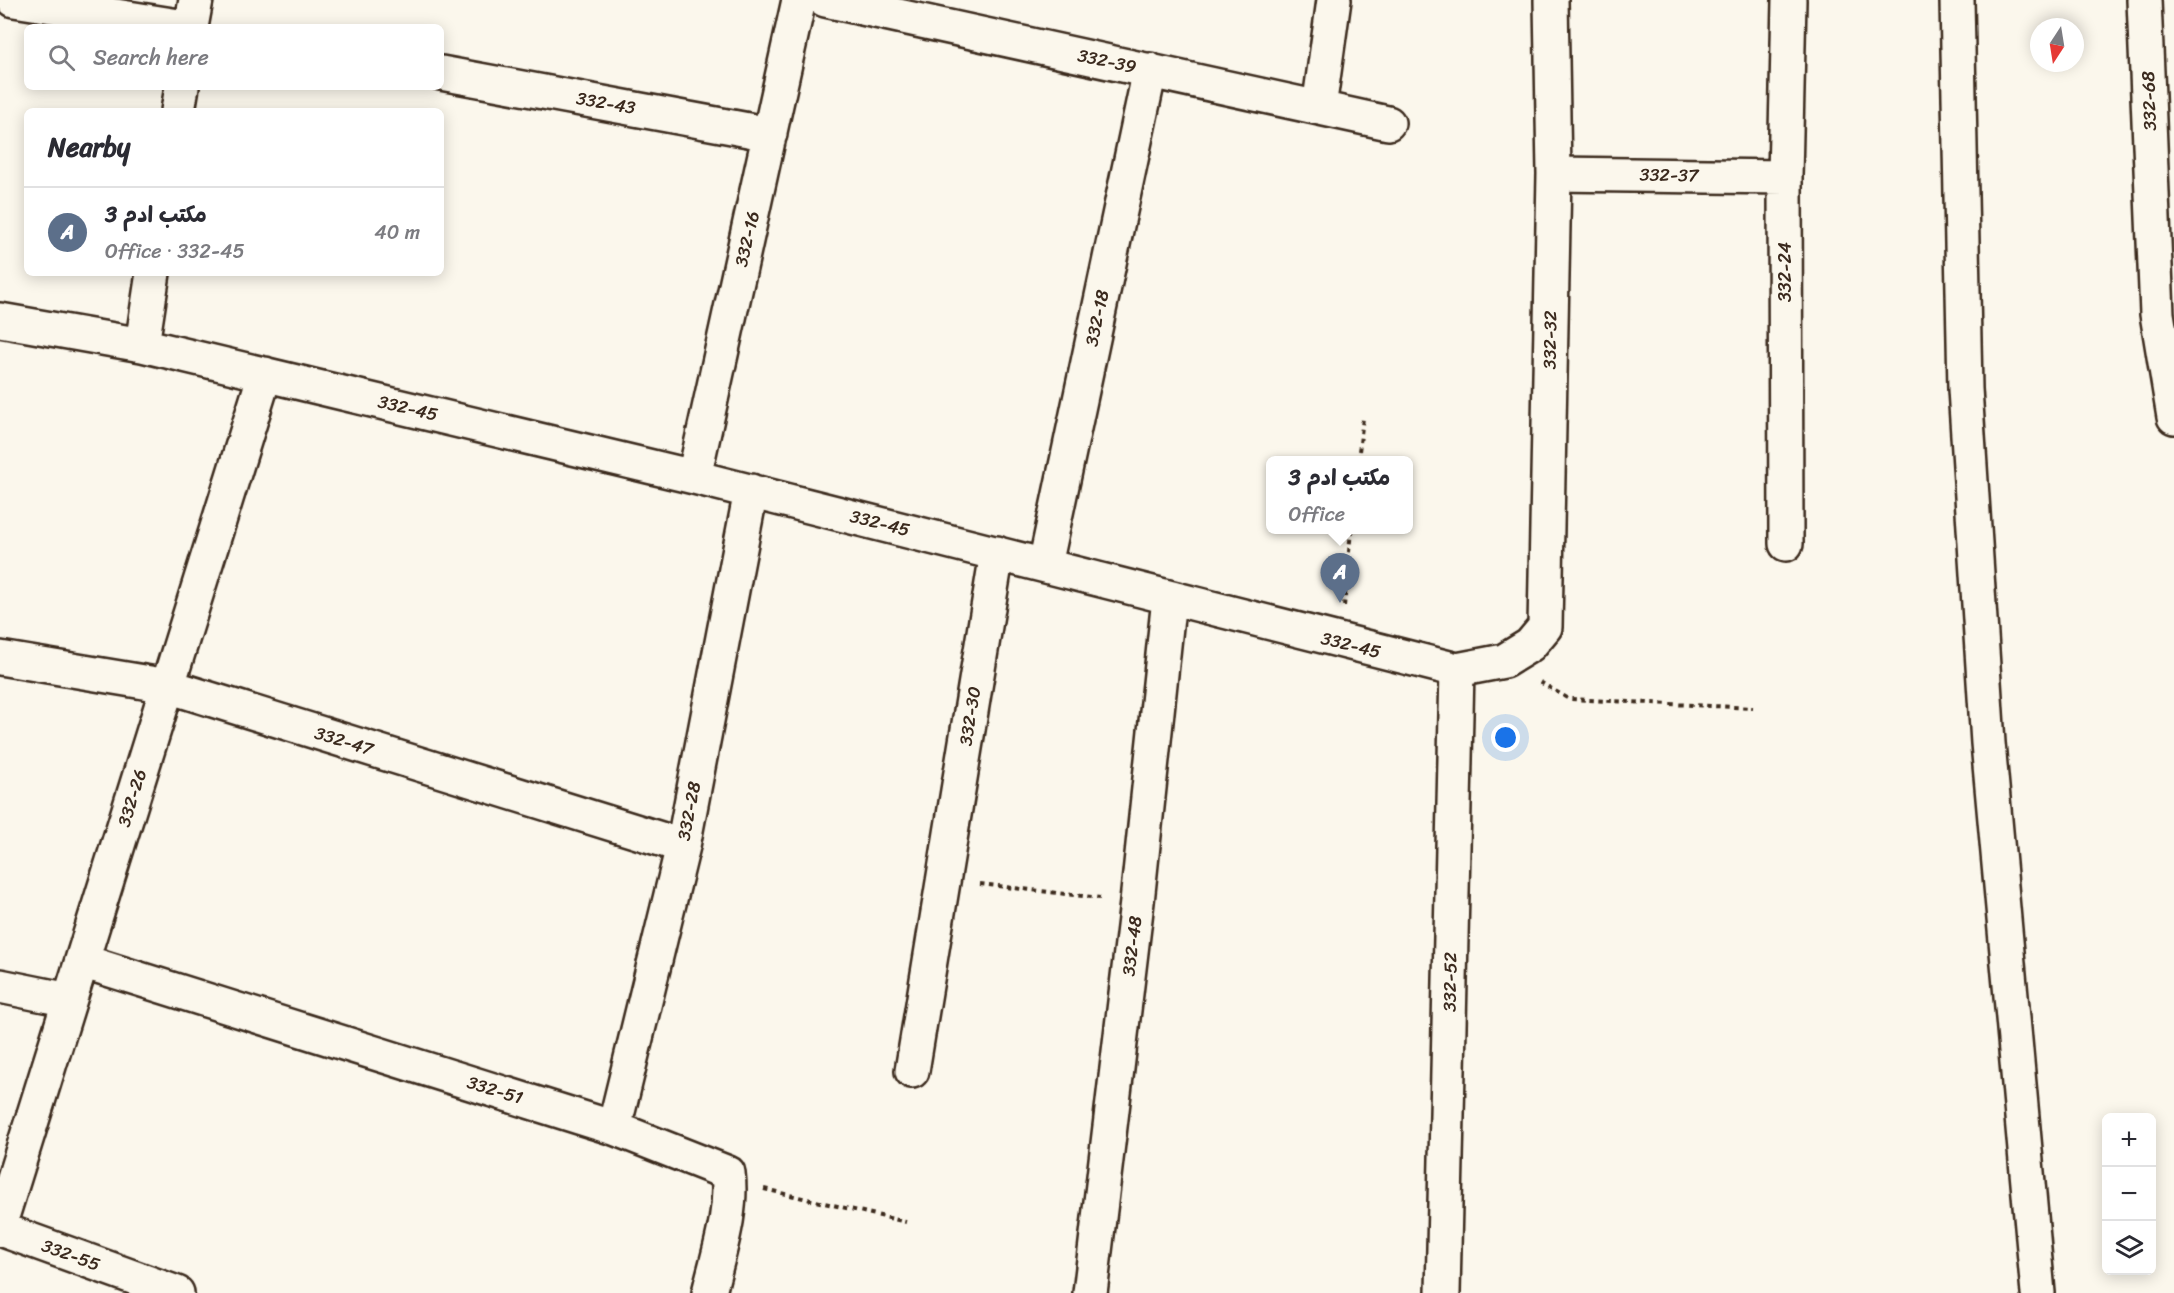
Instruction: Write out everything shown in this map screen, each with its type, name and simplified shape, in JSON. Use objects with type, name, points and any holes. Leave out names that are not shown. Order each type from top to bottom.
[{"type":"street","points":[[14,0],[166,24]]},
{"type":"street","points":[[192,24],[196,0]]},
{"type":"street","name":"332-16","points":[[694,477],[799,0]]},
{"type":"street","name":"332-39","points":[[825,0],[1388,123]]},
{"type":"street","points":[[1319,108],[1334,0]]},
{"type":"street","name":"332-32","points":[[1504,661],[1530,645],[1545,627],[1554,174],[1551,0]]},
{"type":"street","name":"332-24","points":[[1786,544],[1785,177],[1789,0]]},
{"type":"street","points":[[1957,0],[1965,389],[1988,743],[2038,1293]]},
{"type":"street","name":"332-68","points":[[2144,0],[2157,314],[2174,417]]},
{"type":"street","name":"332-18","points":[[1045,565],[1150,70]]},
{"type":"street","name":"332-43","points":[[444,75],[770,134]]},
{"type":"street","points":[[178,108],[182,90]]},
{"type":"street","name":"332-37","points":[[1554,174],[1785,177]]},
{"type":"street","points":[[142,345],[153,276]]},
{"type":"street","name":"332-45","points":[[0,320],[142,345],[694,477],[1457,670],[1504,661]]},
{"type":"street","name":"332-26","points":[[0,1223],[265,374]]},
{"type":"street","name":"332-28","points":[[614,1128],[682,846],[751,491]]},
{"type":"street","name":"332-30","points":[[912,1071],[997,553]]},
{"type":"street","name":"332-48","points":[[1090,1293],[1137,902],[1169,598]]},
{"type":"street","name":"332-47","points":[[0,658],[168,686],[682,846]]},
{"type":"street","name":"332-52","points":[[1443,1293],[1457,670]]},
{"type":"street","name":"332-51","points":[[82,961],[614,1128],[728,1173]]},
{"type":"street","points":[[0,986],[69,1000]]},
{"type":"street","points":[[709,1293],[728,1211],[730,1194],[728,1173]]},
{"type":"street","name":"332-55","points":[[0,1229],[177,1293]]},
{"type":"path","points":[[1358,456],[1363,418]]},
{"type":"path","points":[[1340,642],[1351,534]]},
{"type":"path","points":[[1504,661],[1569,699],[1753,708]]},
{"type":"path","points":[[943,879],[1137,902]]},
{"type":"path","points":[[728,1173],[773,1193],[906,1222]]},
{"type":"place","name":"مكتب ادم 3","points":[[1340,603]]}]
